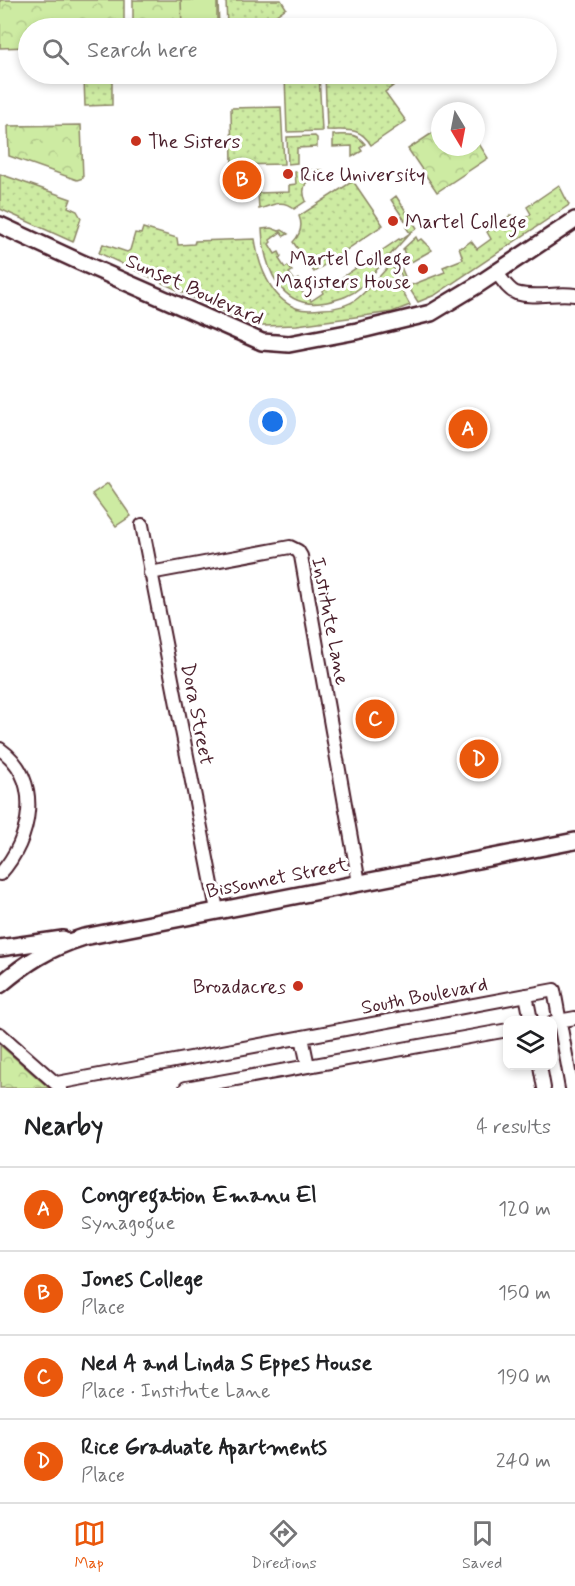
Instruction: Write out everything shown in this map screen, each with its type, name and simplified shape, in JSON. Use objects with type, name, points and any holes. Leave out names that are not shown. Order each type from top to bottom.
[{"type":"main road","name":"Sunset Boulevard","points":[[0,225],[262,342],[289,344],[357,331],[431,313],[575,220]]},
{"type":"main road","name":"Bissonnet Street","points":[[0,985],[23,965],[50,949],[84,937],[575,841]]},
{"type":"main road","points":[[0,948],[84,937]]},
{"type":"street","points":[[496,272],[508,288],[516,293],[565,293],[575,296]]},
{"type":"street","name":"Dora Street","points":[[142,525],[217,910]]},
{"type":"street","name":"Institute Lane","points":[[150,573],[290,547],[298,551],[301,556],[359,883]]},
{"type":"street","points":[[0,749],[11,759],[24,780],[29,806],[28,818],[12,860],[0,874]]},
{"type":"street","name":"South Boulevard","points":[[59,1086],[302,1037],[554,990],[556,1016]]},
{"type":"street","points":[[526,995],[530,1016]]},
{"type":"street","points":[[557,1021],[575,1018]]},
{"type":"street","points":[[557,1025],[572,1088]]},
{"type":"street","points":[[186,1088],[503,1031]]},
{"type":"street","points":[[0,1034],[59,1086]]},
{"type":"street","points":[[302,1037],[308,1066]]},
{"type":"street","points":[[541,1070],[544,1088]]},
{"type":"green space","points":[[0,0],[124,0],[124,18],[18,18],[18,47],[0,48]]},
{"type":"green space","points":[[133,0],[218,0],[219,18],[133,18]]},
{"type":"green space","points":[[181,0],[217,0],[217,18],[182,18]]},
{"type":"green space","points":[[226,0],[281,0],[286,8],[272,18],[227,18]]},
{"type":"green space","points":[[84,84],[112,84],[112,105],[85,106]]},
{"type":"green space","points":[[285,84],[320,84],[322,131],[287,132]]},
{"type":"green space","points":[[325,84],[396,84],[385,92],[406,121],[371,145],[357,132],[327,130]]},
{"type":"green space","points":[[281,107],[284,164],[232,165],[231,108]]},
{"type":"green space","points":[[81,125],[83,178],[77,180],[9,156],[8,126]]},
{"type":"green space","points":[[431,134],[431,156],[485,156],[485,153],[488,158],[437,192],[408,149]]},
{"type":"green space","points":[[333,135],[354,136],[365,144],[360,148],[362,151],[352,157],[352,146],[333,147]]},
{"type":"green space","points":[[315,136],[317,147],[297,148],[297,163],[288,164],[287,137]]},
{"type":"green space","points":[[321,170],[306,182],[304,196],[306,201],[294,209],[281,203],[259,209],[258,193],[289,192],[289,185],[296,184],[295,172]]},
{"type":"green space","points":[[0,174],[71,199],[68,207],[77,211],[81,218],[73,242],[0,209]]},
{"type":"green space","points":[[353,181],[383,225],[314,272],[293,242],[300,230],[299,216]]},
{"type":"green space","points":[[559,185],[569,205],[435,295],[418,302],[402,277],[395,261],[400,254],[404,265],[401,267],[409,286],[445,272],[443,267],[463,259],[459,247],[471,241],[477,249],[491,239],[487,232],[511,215],[518,223],[531,214],[527,207]]},
{"type":"green space","points":[[396,196],[417,228],[410,233],[406,227],[408,225],[391,200]]},
{"type":"green space","points":[[143,228],[177,238],[178,245],[194,244],[195,241],[255,239],[262,269],[272,288],[279,297],[299,309],[332,308],[351,303],[391,264],[410,305],[392,312],[297,325],[263,326],[245,322],[99,253],[103,244],[127,252],[130,250],[135,233],[141,234]]},
{"type":"green space","points":[[262,229],[282,230],[288,234],[284,236],[281,232],[270,240],[269,244],[275,254],[279,252],[281,256],[279,259],[285,268],[288,266],[292,271],[289,273],[295,281],[298,279],[302,285],[299,287],[311,301],[323,293],[322,291],[410,233],[357,290],[336,300],[311,303],[297,300],[278,284],[266,258]]},
{"type":"green space","points":[[416,237],[418,241],[421,239],[432,250],[408,264],[403,249]]},
{"type":"green space","points":[[108,483],[131,516],[116,526],[92,494]]},
{"type":"green space","points":[[0,1045],[49,1088],[0,1088]]},
{"type":"place","name":"The Sisters","points":[[136,141]]},
{"type":"place","name":"Rice University","points":[[288,174]]},
{"type":"place","name":"Jones College","points":[[242,180]]},
{"type":"place","name":"Martel College","points":[[393,221]]},
{"type":"place","name":"Martel College Magisters House","points":[[423,269]]},
{"type":"place","name":"Congregation Emanu El","points":[[468,429]]},
{"type":"place","name":"Ned A and Linda S Eppes House","points":[[375,719]]},
{"type":"place","name":"Rice Graduate Apartments","points":[[479,759]]},
{"type":"place","name":"Broadacres","points":[[298,986]]}]
